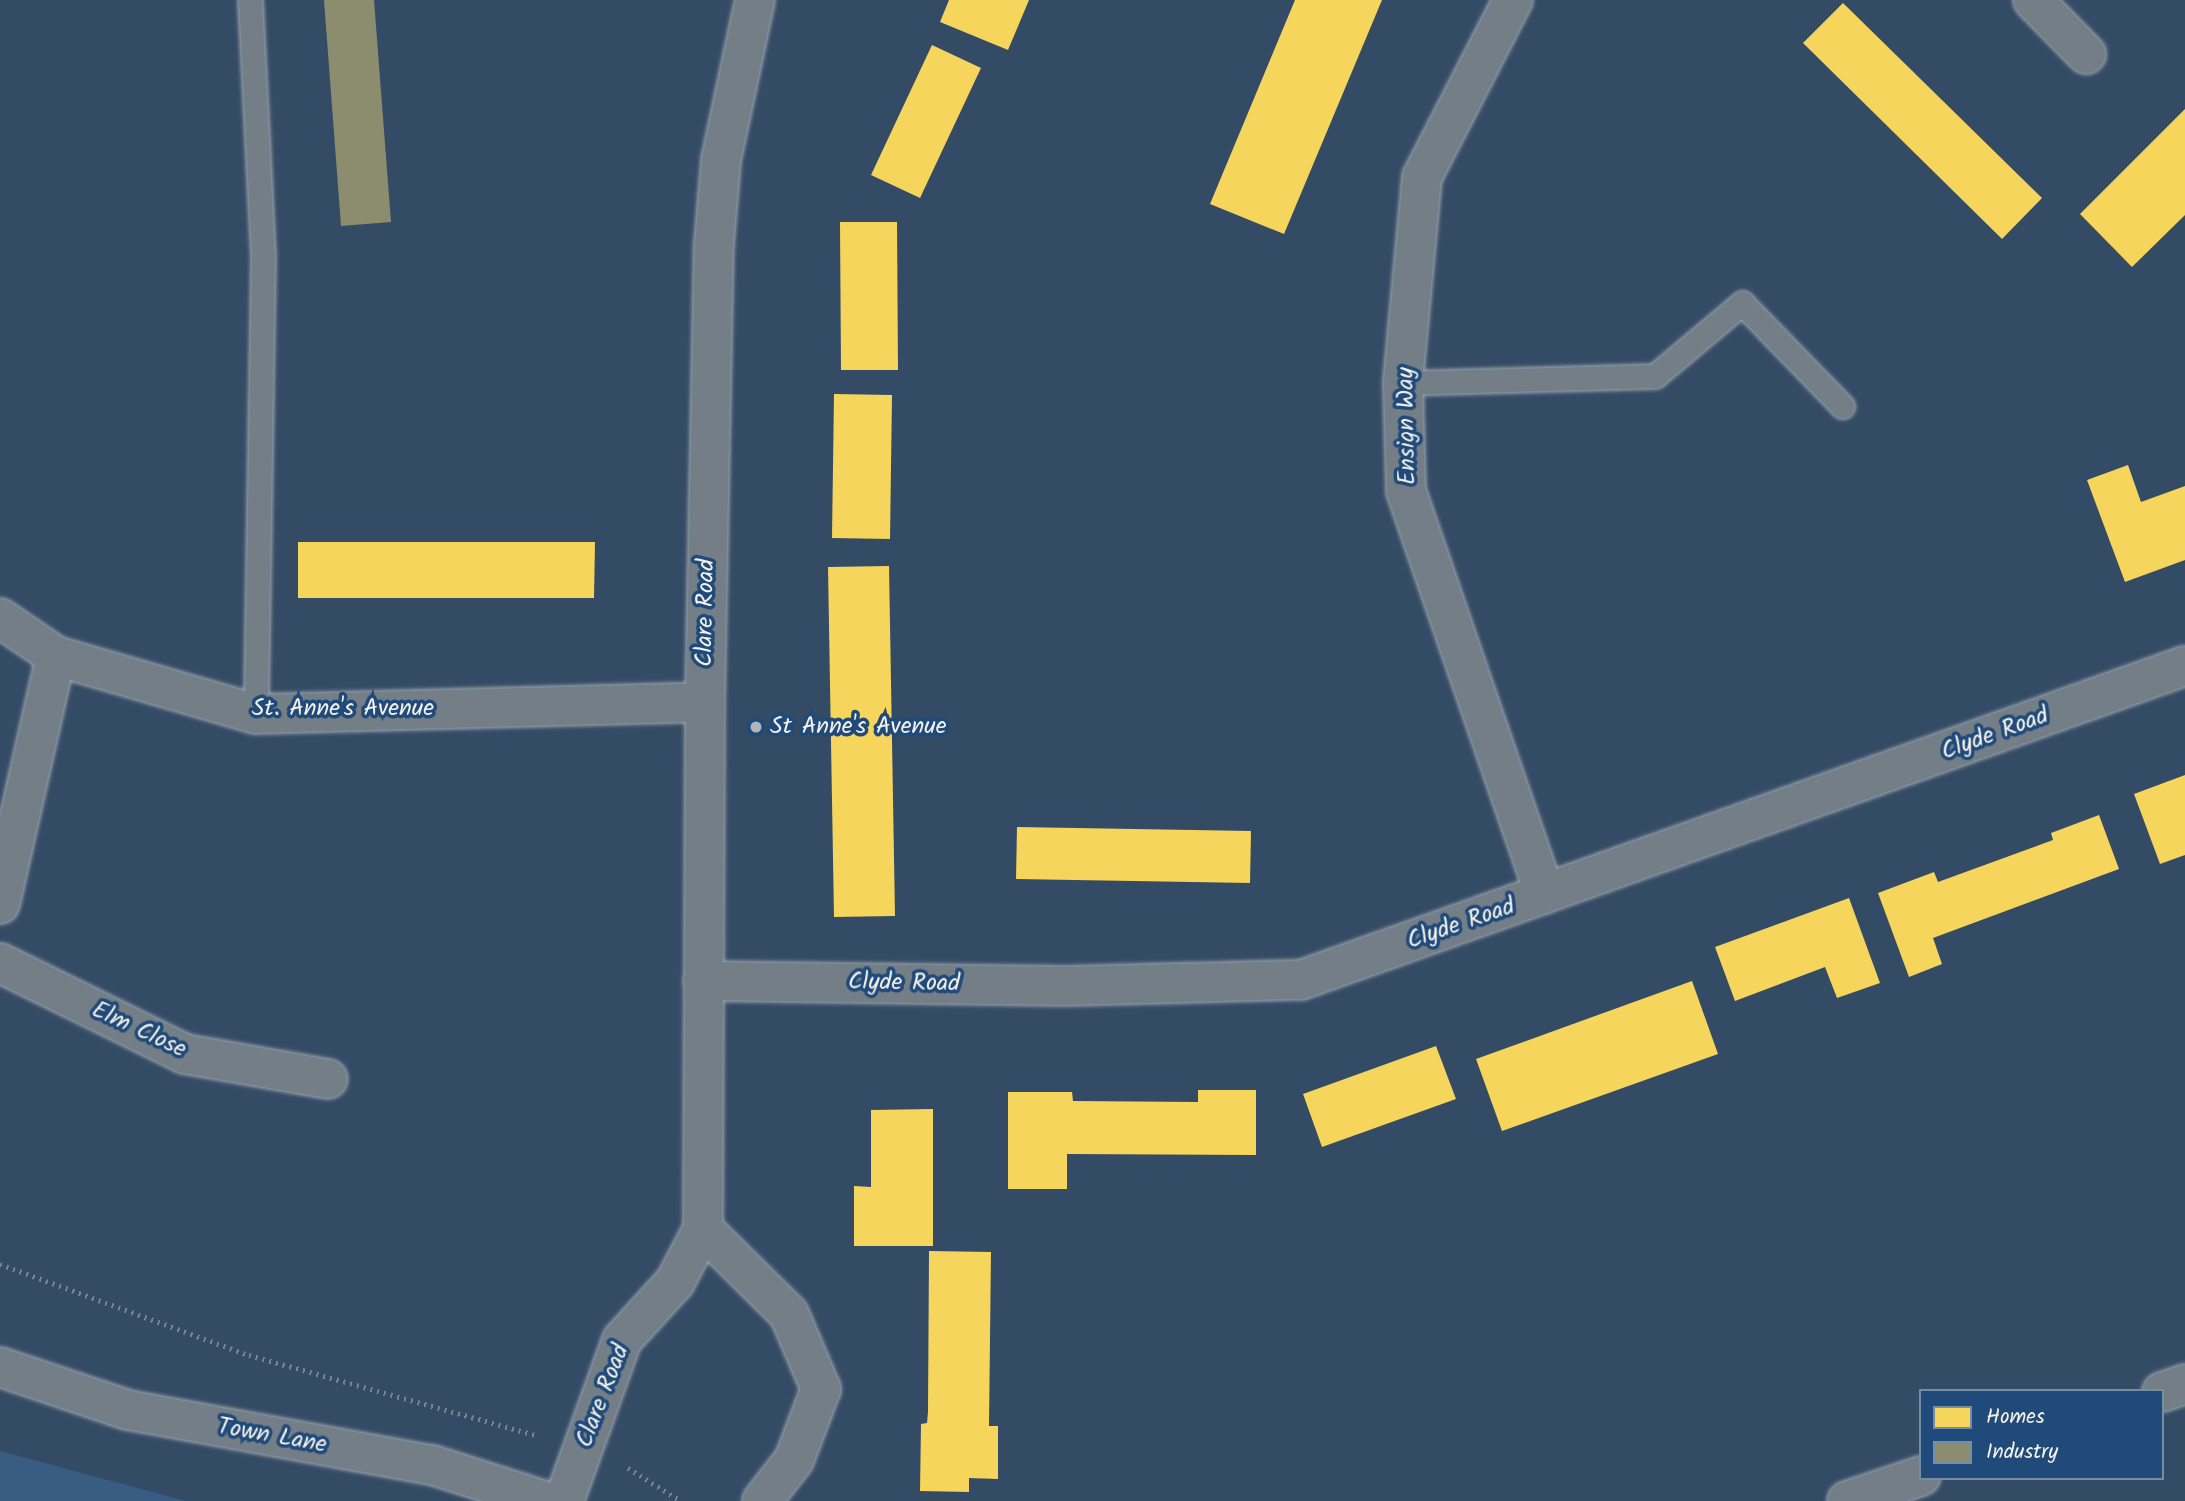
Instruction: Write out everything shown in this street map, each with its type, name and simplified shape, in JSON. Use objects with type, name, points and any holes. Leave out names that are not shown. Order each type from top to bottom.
[{"type":"street","name":"Clare Road","points":[[564,1501],[622,1340],[675,1282],[703,1229],[705,702],[714,244],[721,160],[755,0]]},
{"type":"street","name":"Ensign Way","points":[[1513,0],[1422,177],[1403,383],[1406,491],[1545,894]]},
{"type":"street","points":[[2033,0],[2086,54]]},
{"type":"street","name":"St. Anne's Avenue","points":[[0,618],[56,656],[256,714],[705,702]]},
{"type":"street","points":[[0,904],[56,656]]},
{"type":"street","name":"Clyde Road","points":[[703,981],[1066,986],[1301,980],[2185,666]]},
{"type":"street","name":"Elm Close","points":[[0,963],[185,1054],[328,1079]]},
{"type":"street","points":[[703,1229],[789,1314],[821,1389],[794,1460],[762,1501]]},
{"type":"street","name":"Town Lane","points":[[0,1367],[128,1410],[432,1465],[545,1501]]},
{"type":"street","points":[[2164,1391],[2185,1384]]},
{"type":"street","points":[[1847,1501],[1919,1477]]},
{"type":"lane","points":[[250,0],[263,256],[256,714]]},
{"type":"lane","points":[[1403,383],[1655,376],[1742,303],[1842,406]]},
{"type":"path","points":[[0,1264],[248,1355],[539,1436]]},
{"type":"path","points":[[625,1466],[681,1501]]},
{"type":"shaded area","points":[[0,1451],[186,1501],[0,1501]]},
{"type":"building: Homes","points":[[949,0],[1029,0],[1008,50],[940,22]]},
{"type":"building: Homes","points":[[1295,0],[1382,0],[1284,234],[1210,204]]},
{"type":"building: Homes","points":[[1843,3],[2042,198],[2002,239],[1803,43]]},
{"type":"building: Homes","points":[[932,45],[981,68],[920,198],[871,175]]},
{"type":"building: Homes","points":[[2185,109],[2185,215],[2132,267],[2080,214]]},
{"type":"building: Homes","points":[[840,222],[897,222],[898,370],[841,370]]},
{"type":"building: Homes","points":[[834,394],[892,395],[890,539],[832,538]]},
{"type":"building: Homes","points":[[2128,465],[2141,502],[2185,486],[2185,560],[2125,582],[2087,480]]},
{"type":"building: Homes","points":[[298,542],[595,542],[594,598],[298,598]]},
{"type":"building: Homes","points":[[889,566],[895,916],[834,917],[828,567]]},
{"type":"building: Homes","points":[[2185,775],[2185,855],[2160,864],[2134,794]]},
{"type":"building: Homes","points":[[2099,815],[2119,869],[1933,938],[1942,964],[1909,977],[1878,893],[1934,872],[1938,882],[2053,840],[2051,833]]},
{"type":"building: Homes","points":[[1017,827],[1251,831],[1250,883],[1016,879]]},
{"type":"building: Homes","points":[[1849,898],[1880,983],[1837,998],[1825,967],[1735,1001],[1715,947]]},
{"type":"building: Homes","points":[[1692,981],[1718,1054],[1502,1131],[1476,1059]]},
{"type":"building: Homes","points":[[1436,1046],[1456,1099],[1322,1147],[1303,1094]]},
{"type":"building: Homes","points":[[1198,1090],[1256,1090],[1256,1155],[1067,1154],[1067,1189],[1008,1189],[1008,1092],[1072,1092],[1073,1101],[1198,1102]]},
{"type":"building: Homes","points":[[933,1109],[933,1246],[854,1246],[854,1186],[871,1187],[871,1110]]},
{"type":"building: Homes","points":[[929,1251],[991,1252],[989,1426],[998,1426],[998,1479],[969,1478],[969,1492],[920,1491],[921,1424],[927,1423],[928,1412]]},
{"type":"building: Industry","points":[[324,0],[374,0],[391,222],[341,226]]},
{"type":"place","name":"St Anne's Avenue","points":[[756,727]]}]
